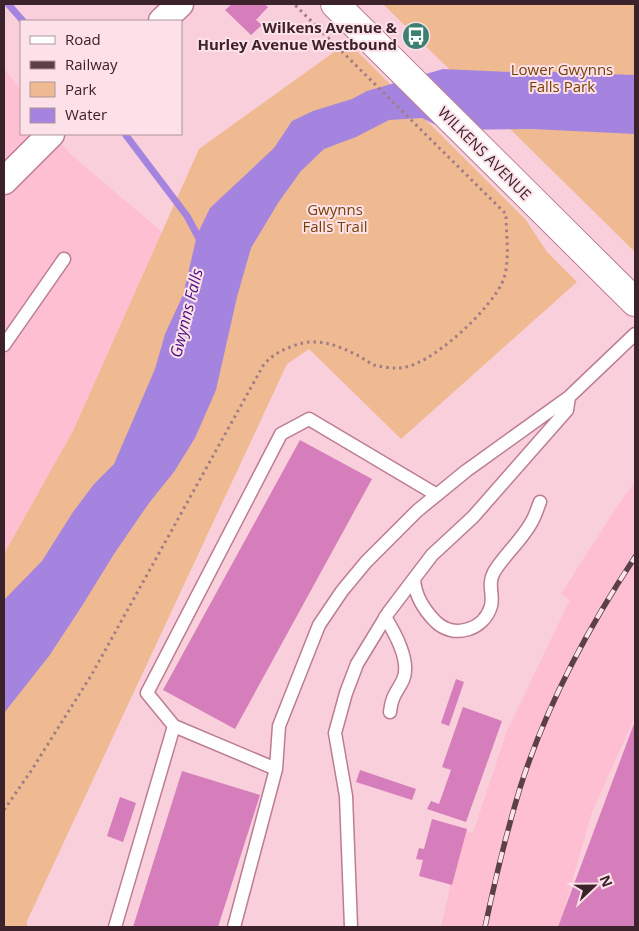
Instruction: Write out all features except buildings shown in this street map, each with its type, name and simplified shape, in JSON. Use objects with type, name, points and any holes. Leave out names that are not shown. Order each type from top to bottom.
[{"type":"main road","name":"WILKENS AVENUE","points":[[335,4],[635,302]]},
{"type":"street","points":[[163,20],[180,4]]},
{"type":"street","points":[[4,181],[50,135]]},
{"type":"lane","points":[[4,345],[64,259]]},
{"type":"lane","points":[[234,927],[276,769],[279,726],[319,625],[342,591],[366,562],[418,511],[466,471],[569,397],[635,334]]},
{"type":"lane","points":[[351,927],[346,796],[335,733],[346,693],[357,664],[385,617],[432,555],[473,518],[567,410],[569,397]]},
{"type":"lane","points":[[276,769],[174,726],[147,692],[281,434],[309,419],[437,494]]},
{"type":"lane","points":[[414,579],[415,590],[422,604],[443,628],[461,632],[479,624],[487,615],[491,604],[490,588],[494,574],[531,523],[540,502]]},
{"type":"lane","points":[[385,617],[403,654],[406,669],[403,680],[393,695],[390,712]]},
{"type":"lane","points":[[116,927],[174,726]]},
{"type":"path","points":[[294,4],[506,214]]},
{"type":"shaded area","points":[[4,68],[20,90],[20,135],[55,135],[69,153],[162,232],[73,431],[4,554]]},
{"type":"shaded area","points":[[635,482],[635,717],[592,812],[565,906],[562,927],[441,927],[463,830],[473,833],[507,731],[570,600],[561,594]]},
{"type":"green space","name":"Lower Gwynns Falls Park","points":[[383,4],[635,4],[635,252]]},
{"type":"green space","name":"Gwynns Falls Trail","points":[[348,42],[526,220],[547,252],[577,282],[401,439],[309,349],[287,364],[27,921],[27,927],[4,927],[4,554],[73,431],[199,149]]},
{"type":"water","name":"Gwynns Falls","points":[[443,69],[635,75],[635,134],[532,129],[446,130],[422,118],[389,120],[356,137],[324,149],[301,171],[278,203],[251,248],[237,297],[216,390],[195,438],[174,472],[149,503],[114,554],[49,656],[4,713],[4,600],[42,561],[73,512],[94,484],[114,464],[155,369],[165,334],[183,295],[197,235],[210,208],[274,148],[292,121],[313,111],[352,99],[367,91]]},
{"type":"waterway","points":[[8,4],[22,20]]},
{"type":"waterway","points":[[126,135],[187,216],[201,242]]},
{"type":"railway","points":[[485,927],[515,805],[530,757],[542,727],[585,640],[635,557]]},
{"type":"place","name":"Wilkens Avenue & Hurley Avenue Westbound","points":[[416,36]]}]
